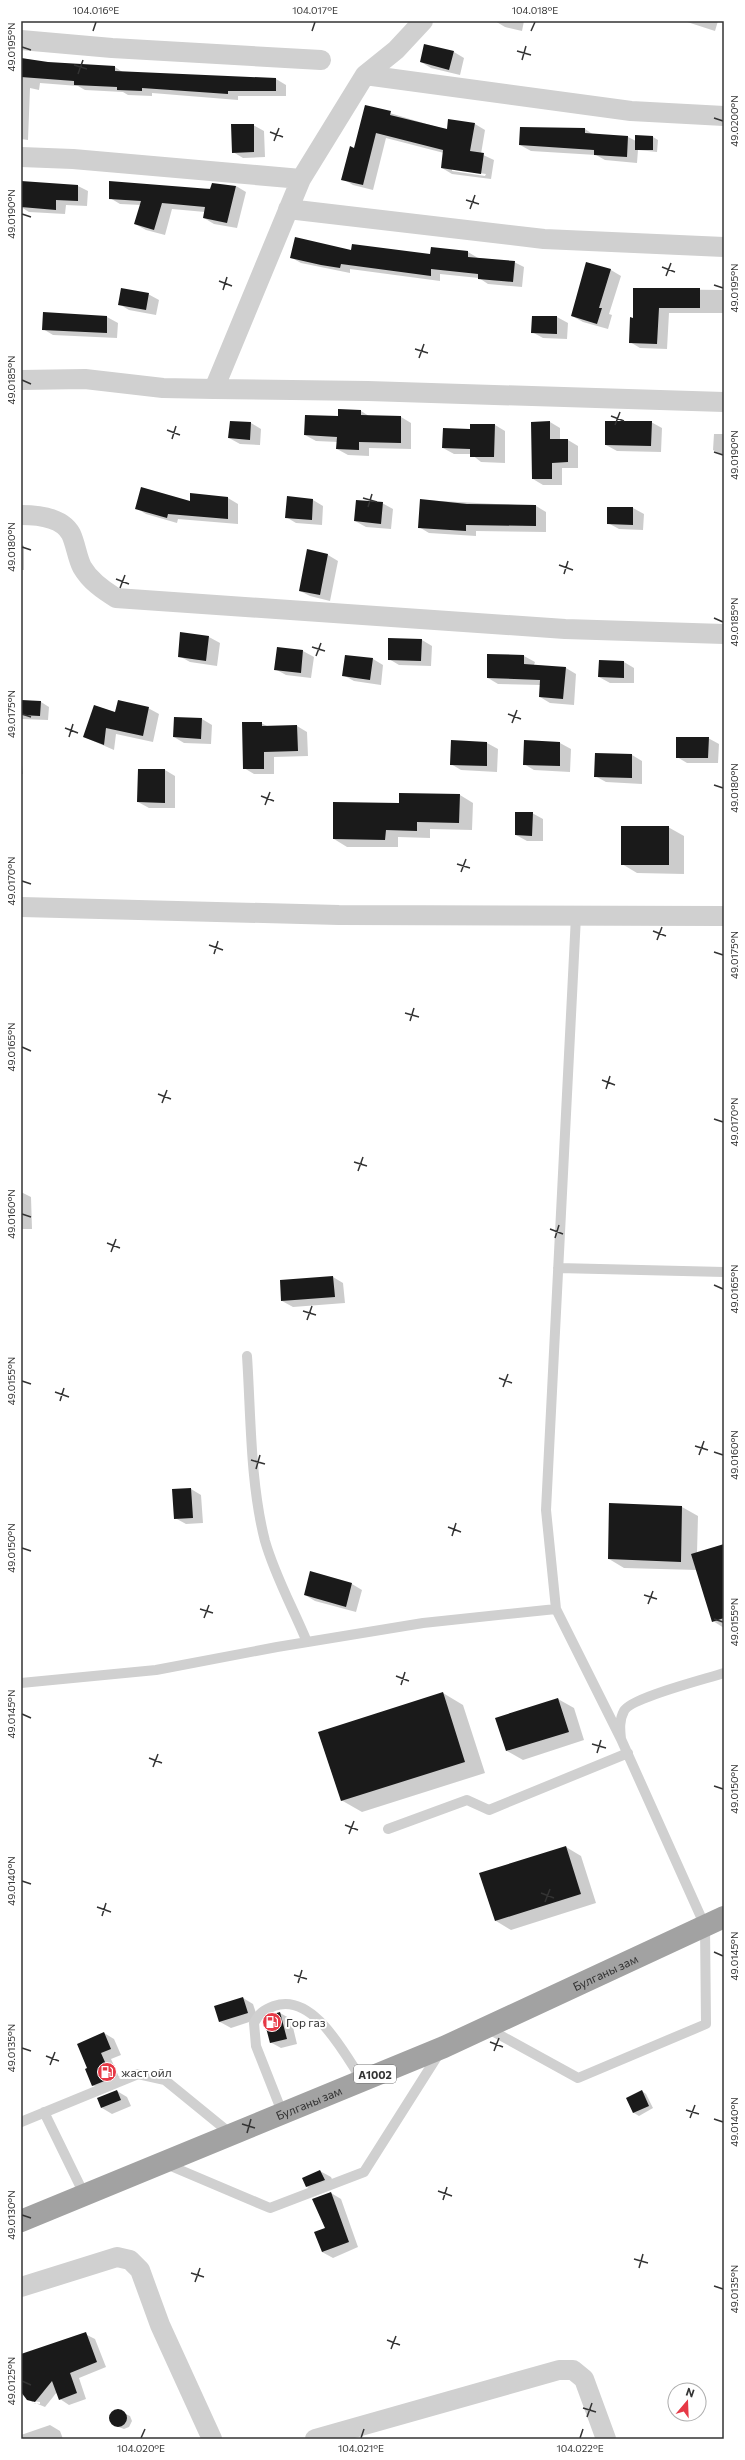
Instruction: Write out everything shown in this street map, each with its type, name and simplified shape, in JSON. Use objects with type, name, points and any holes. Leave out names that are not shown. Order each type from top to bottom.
[{"type":"highway","name":"Булганы зам","points":[[21,2221],[162,2163],[230,2133],[444,2046],[715,1921]]},
{"type":"highway","points":[[21,2214],[84,2194]]},
{"type":"street","points":[[214,389],[301,180],[364,75],[396,50],[423,21]]},
{"type":"street","points":[[21,40],[112,48],[321,60]]},
{"type":"street","points":[[364,75],[631,111],[724,116]]},
{"type":"street","points":[[21,157],[73,159],[301,180]]},
{"type":"street","points":[[288,209],[544,239],[724,247]]},
{"type":"street","points":[[21,380],[85,380],[163,388],[376,391],[724,402]]},
{"type":"street","points":[[21,515],[48,518],[60,524],[70,533],[82,567],[96,585],[116,598],[565,629],[724,634]]},
{"type":"street","points":[[21,907],[339,915],[724,916]]},
{"type":"street","points":[[21,2288],[117,2257],[130,2260],[140,2270],[160,2326],[212,2439]]},
{"type":"street","points":[[315,2439],[559,2370],[573,2370],[584,2379],[606,2439]]},
{"type":"lane","points":[[486,2027],[578,2078],[706,2024],[715,1921],[628,1753],[556,1609],[546,1510],[576,916]]},
{"type":"lane","points":[[558,1268],[724,1272]]},
{"type":"lane","points":[[247,1356],[257,1499],[265,1540],[273,1565],[307,1642]]},
{"type":"lane","points":[[21,1683],[156,1670],[307,1642],[423,1623],[556,1609]]},
{"type":"lane","points":[[621,1739],[620,1725],[624,1710],[636,1701],[724,1673]]},
{"type":"lane","points":[[388,1829],[467,1800],[489,1810],[628,1753]]},
{"type":"lane","points":[[282,2112],[256,2046],[254,2023],[263,2010],[281,2004],[295,2004],[303,2008],[327,2027],[362,2080]]},
{"type":"lane","points":[[162,2163],[270,2208],[364,2172],[444,2046]]},
{"type":"lane","points":[[21,2122],[138,2074],[165,2080],[230,2133]]},
{"type":"lane","points":[[44,2112],[84,2194]]},
{"type":"building","points":[[424,44],[454,51],[449,70],[420,62]]},
{"type":"building","points":[[21,58],[48,62],[115,66],[115,71],[276,78],[276,91],[228,91],[228,94],[142,88],[142,91],[117,90],[117,87],[74,85],[74,81],[21,77]]},
{"type":"building","points":[[365,105],[391,111],[390,115],[447,129],[448,119],[475,123],[470,151],[484,153],[481,174],[441,168],[443,150],[376,133],[363,185],[341,180],[350,146],[354,148]]},
{"type":"building","points":[[231,124],[254,124],[254,152],[232,153]]},
{"type":"building","points":[[520,127],[585,128],[585,133],[628,136],[627,157],[594,155],[594,150],[519,145]]},
{"type":"building","points":[[635,135],[653,136],[653,150],[635,150]]},
{"type":"building","points":[[21,181],[78,185],[78,201],[56,200],[56,210],[21,207]]},
{"type":"building","points":[[109,181],[210,189],[212,183],[236,186],[227,223],[203,218],[205,207],[162,203],[154,230],[134,224],[141,201],[109,199]]},
{"type":"building","points":[[295,237],[351,250],[352,244],[430,254],[431,247],[468,251],[468,257],[515,261],[513,282],[478,279],[478,274],[431,269],[431,276],[341,264],[340,268],[321,265],[290,258]]},
{"type":"building","points":[[586,262],[611,269],[599,308],[602,308],[597,324],[571,316]]},
{"type":"building","points":[[121,288],[149,293],[146,310],[118,305]]},
{"type":"building","points":[[633,288],[700,288],[700,308],[659,308],[657,344],[629,343],[630,317],[633,318]]},
{"type":"building","points":[[43,312],[107,316],[107,333],[42,330]]},
{"type":"building","points":[[532,316],[557,316],[557,334],[531,333]]},
{"type":"building","points":[[338,409],[361,410],[361,415],[401,416],[401,443],[359,442],[359,450],[336,449],[337,437],[304,435],[305,415],[338,416]]},
{"type":"building","points":[[230,421],[251,422],[250,440],[228,438]]},
{"type":"building","points":[[550,421],[550,439],[568,439],[568,462],[552,463],[552,479],[532,479],[531,422]]},
{"type":"building","points":[[605,421],[652,421],[651,446],[605,445]]},
{"type":"building","points":[[470,424],[495,424],[494,457],[470,457],[470,449],[442,448],[443,428],[470,429]]},
{"type":"building","points":[[141,487],[190,501],[190,493],[228,497],[228,519],[168,514],[167,518],[135,509]]},
{"type":"building","points":[[287,496],[313,499],[312,520],[285,518]]},
{"type":"building","points":[[420,499],[467,504],[536,505],[536,526],[466,525],[466,531],[418,528]]},
{"type":"building","points":[[356,500],[383,502],[381,524],[354,521]]},
{"type":"building","points":[[607,507],[633,507],[633,525],[607,524]]},
{"type":"building","points":[[307,549],[328,554],[320,595],[299,591]]},
{"type":"building","points":[[180,632],[209,636],[206,661],[178,657]]},
{"type":"building","points":[[388,638],[422,639],[421,661],[388,660]]},
{"type":"building","points":[[277,647],[303,650],[301,673],[274,670]]},
{"type":"building","points":[[487,654],[524,655],[524,664],[566,667],[563,699],[539,697],[540,680],[487,678]]},
{"type":"building","points":[[345,655],[373,658],[370,680],[342,676]]},
{"type":"building","points":[[599,660],[624,661],[624,678],[598,677]]},
{"type":"building","points":[[21,700],[41,701],[40,716],[21,715]]},
{"type":"building","points":[[118,700],[149,707],[143,736],[106,728],[104,745],[83,737],[94,705],[115,712]]},
{"type":"building","points":[[174,717],[202,718],[201,739],[173,737]]},
{"type":"building","points":[[242,722],[262,722],[262,726],[297,725],[298,751],[264,752],[264,769],[243,769]]},
{"type":"building","points":[[676,737],[709,737],[708,758],[676,758]]},
{"type":"building","points":[[451,740],[487,742],[487,766],[450,765]]},
{"type":"building","points":[[524,740],[560,742],[560,766],[523,765]]},
{"type":"building","points":[[595,753],[632,754],[632,778],[594,777]]},
{"type":"building","points":[[138,769],[165,769],[165,803],[137,802]]},
{"type":"building","points":[[399,793],[460,794],[459,823],[417,822],[417,831],[386,830],[385,840],[333,839],[333,802],[399,803]]},
{"type":"building","points":[[515,812],[533,812],[532,836],[515,835]]},
{"type":"building","points":[[621,826],[669,826],[669,865],[621,865]]},
{"type":"building","points":[[333,1276],[335,1297],[281,1301],[280,1280]]},
{"type":"building","points":[[191,1488],[193,1518],[174,1519],[172,1489]]},
{"type":"building","points":[[609,1503],[682,1506],[681,1562],[608,1559]]},
{"type":"building","points":[[724,1544],[724,1618],[712,1622],[691,1554]]},
{"type":"building","points":[[310,1571],[352,1583],[346,1607],[304,1595]]},
{"type":"building","points":[[443,1692],[465,1762],[341,1801],[318,1732]]},
{"type":"building","points":[[558,1698],[569,1732],[506,1751],[495,1718]]},
{"type":"building","points":[[566,1846],[581,1894],[495,1921],[479,1873]]},
{"type":"building","points":[[243,1997],[248,2013],[219,2022],[214,2006]]},
{"type":"building","points":[[280,2012],[287,2039],[270,2043],[264,2020],[270,2015]]},
{"type":"building","points":[[104,2032],[111,2049],[101,2053],[112,2078],[92,2086],[85,2069],[87,2068],[77,2044]]},
{"type":"building","points":[[117,2090],[121,2100],[101,2108],[97,2098]]},
{"type":"building","points":[[642,2090],[649,2106],[633,2113],[626,2098]]},
{"type":"building","points":[[320,2170],[325,2180],[306,2187],[302,2178]]},
{"type":"building","points":[[331,2192],[349,2242],[322,2252],[314,2232],[325,2228],[312,2199]]},
{"type":"building","points":[[86,2332],[97,2362],[70,2373],[77,2393],[59,2400],[52,2381],[35,2402],[27,2400],[21,2392],[21,2354]]},
{"type":"building","points":[[118,2409],[124,2412],[127,2418],[124,2424],[118,2427],[112,2424],[109,2418],[112,2412]]},
{"type":"place","name":"Гор газ","points":[[272,2022]]},
{"type":"place","name":"жаст ойл","points":[[107,2072]]}]
